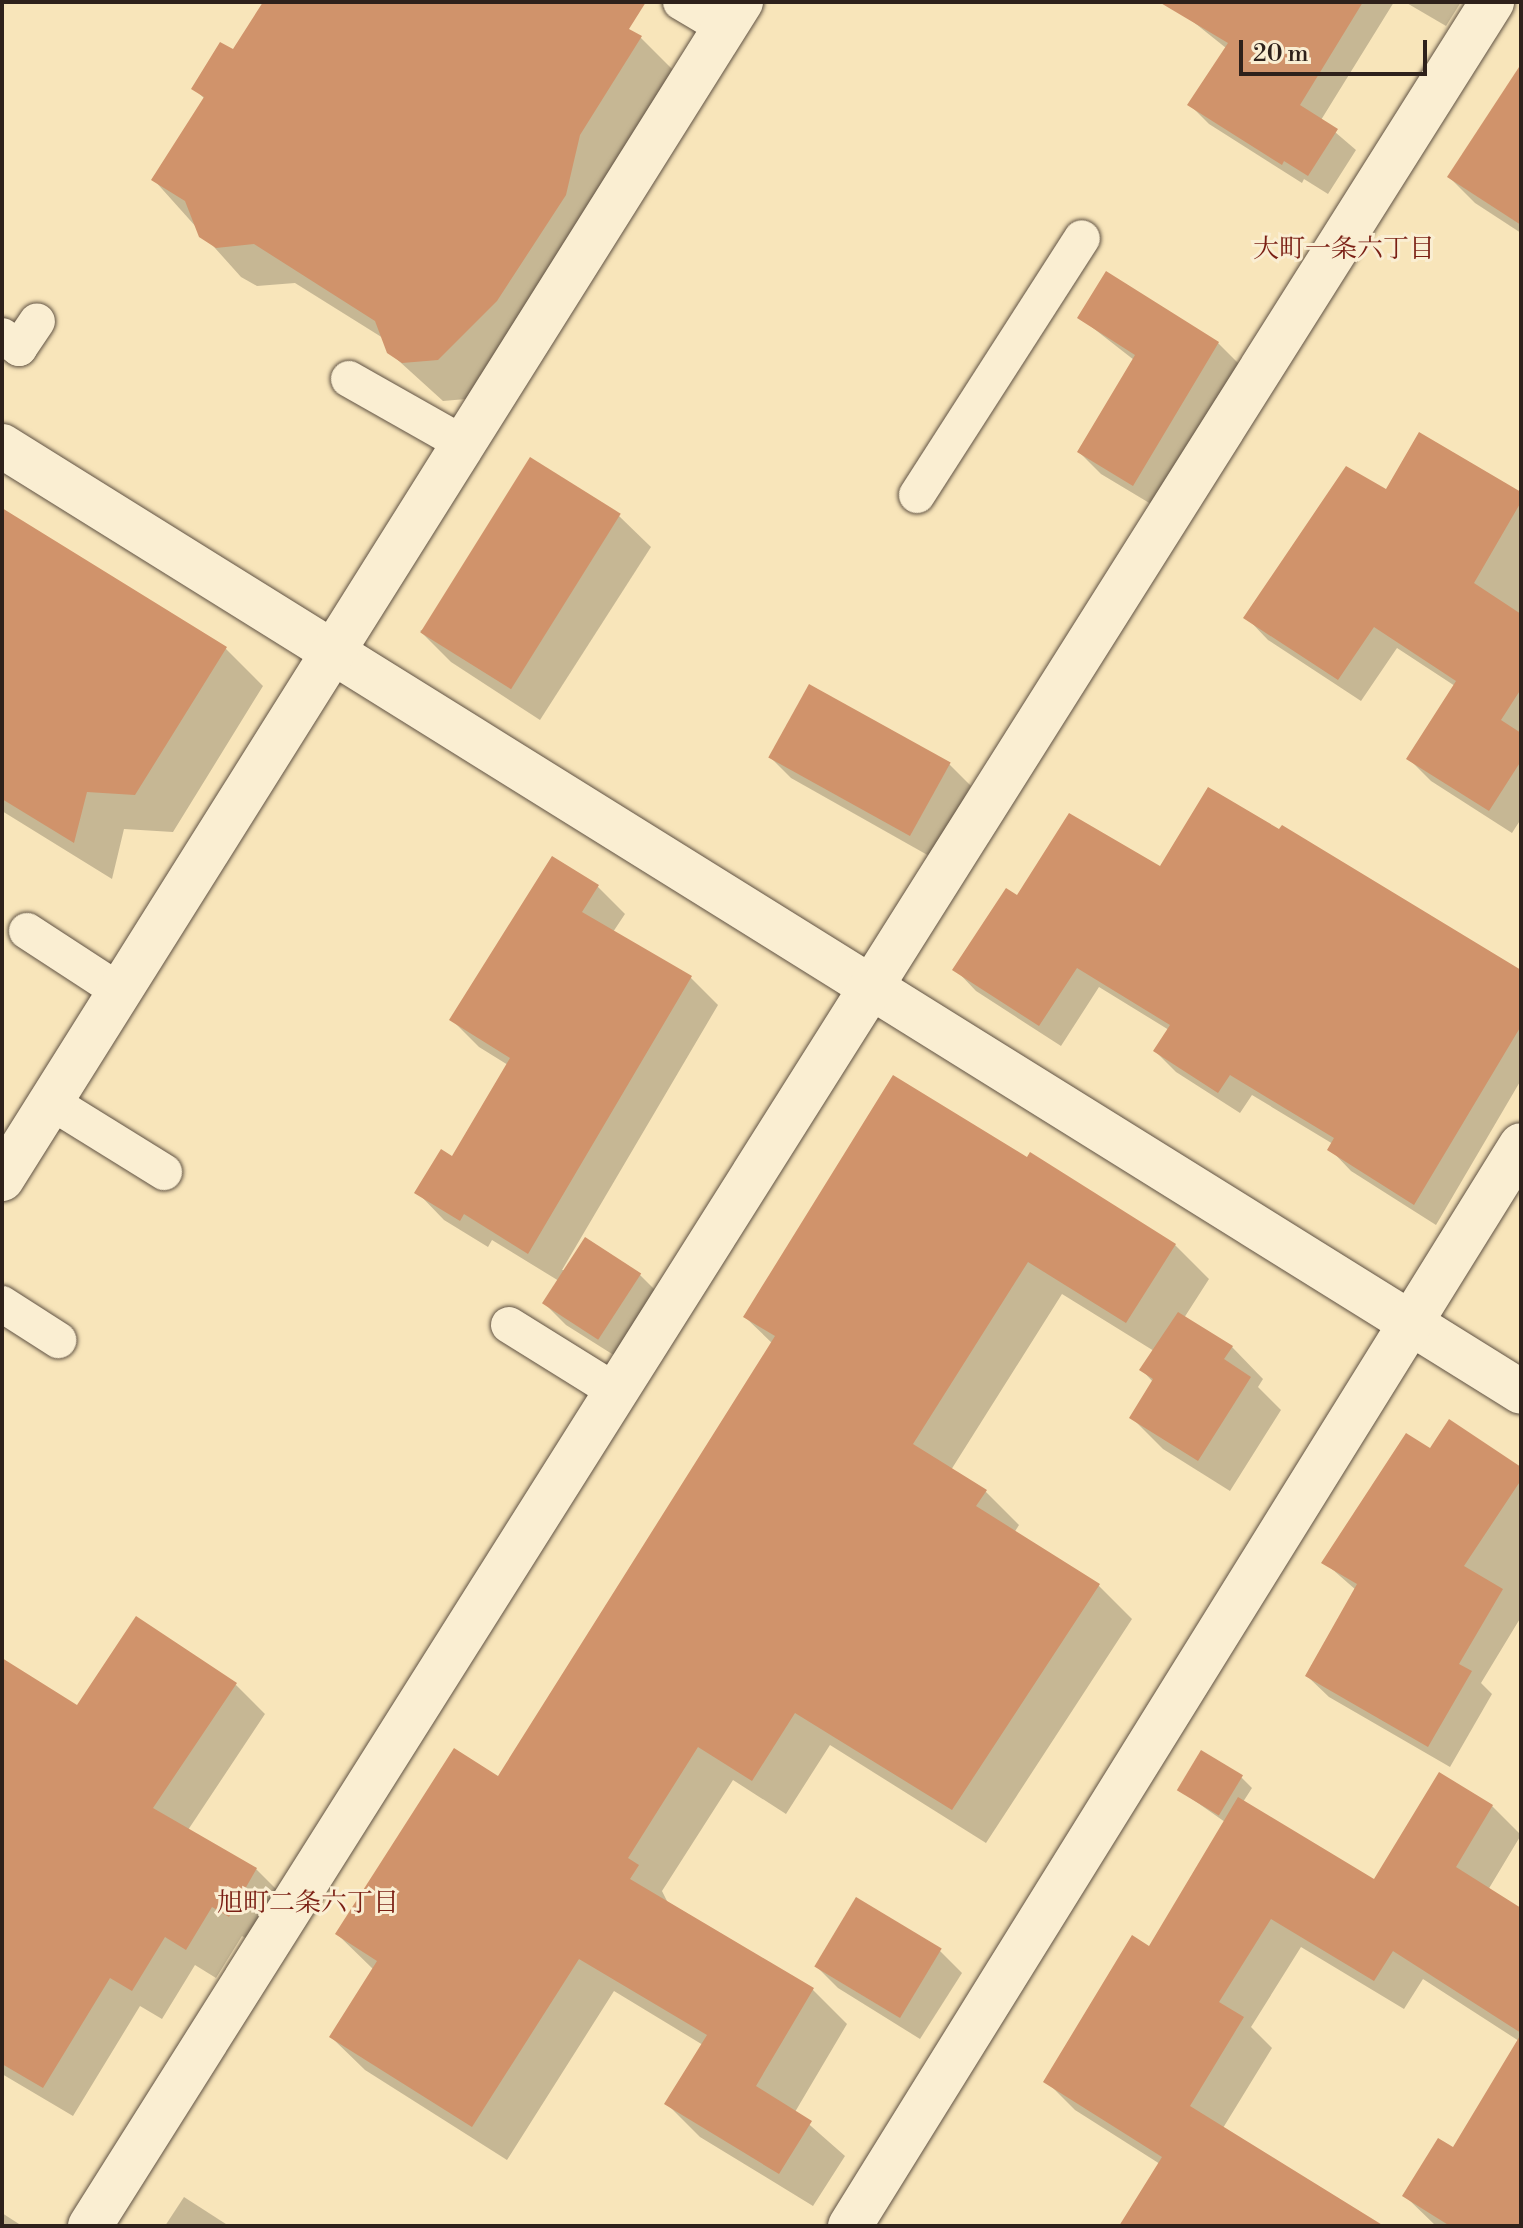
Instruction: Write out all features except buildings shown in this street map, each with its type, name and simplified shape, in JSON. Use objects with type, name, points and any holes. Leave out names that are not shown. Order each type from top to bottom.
[{"type":"street","points":[[90,2226],[1492,2]]},
{"type":"street","points":[[2,1179],[733,15]]},
{"type":"street","points":[[2,446],[872,984],[1521,1392]]},
{"type":"street","points":[[850,2226],[1521,1145]]},
{"type":"lane","points":[[681,2],[733,15]]},
{"type":"lane","points":[[917,495],[1082,238]]},
{"type":"lane","points":[[2,336],[19,348],[37,321]]},
{"type":"lane","points":[[349,379],[462,443]]},
{"type":"lane","points":[[27,931],[119,991]]},
{"type":"lane","points":[[51,1102],[164,1172]]},
{"type":"lane","points":[[2,1304],[58,1340]]},
{"type":"lane","points":[[509,1325],[615,1391]]},
{"type":"district","name":"大町一条六丁目","points":[[1344,250]]},
{"type":"district","name":"旭町二条六丁目","points":[[308,1904]]}]
